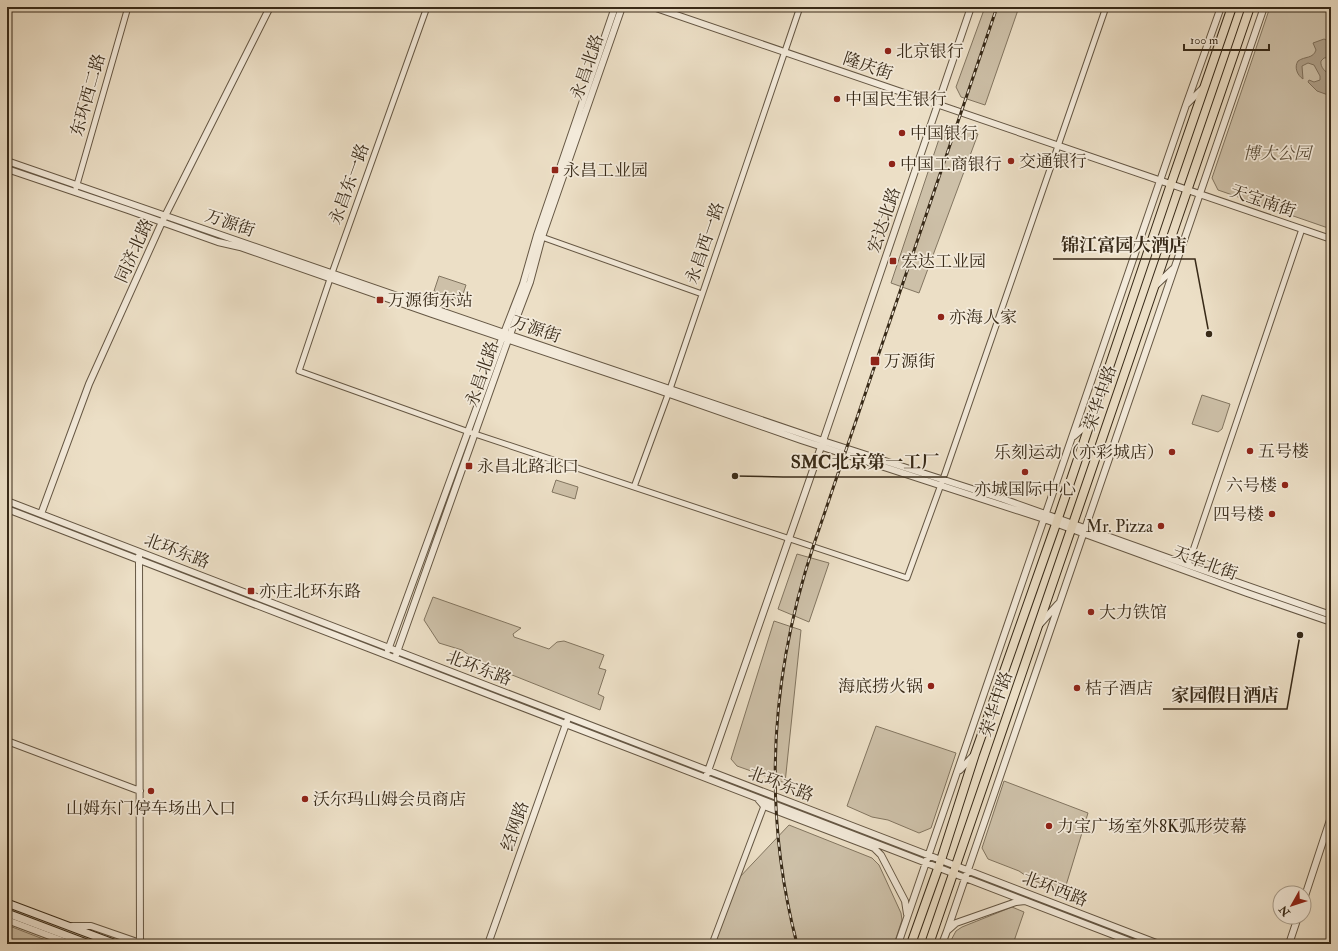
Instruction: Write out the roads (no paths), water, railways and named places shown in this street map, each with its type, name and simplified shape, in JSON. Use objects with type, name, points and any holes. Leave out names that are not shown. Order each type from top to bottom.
[{"type":"main road","name":"荣华中路","points":[[912,944],[975,754],[1057,521],[1232,7]]},
{"type":"main road","name":"荣华中路","points":[[930,944],[1250,7]]},
{"type":"main road","points":[[7,903],[116,944]]},
{"type":"main road","points":[[7,913],[89,944]]},
{"type":"street","name":"东环西二路","points":[[76,188],[128,7]]},
{"type":"street","name":"同济北路","points":[[41,514],[89,384],[164,219],[270,7]]},
{"type":"street","name":"永昌东一路","points":[[427,7],[299,371],[469,432]]},
{"type":"street","name":"永昌北路","points":[[387,655],[469,432],[506,336],[530,282],[540,236],[615,7]]},
{"type":"street","name":"永昌北路","points":[[540,236],[622,7]]},
{"type":"street","name":"隆庆街","points":[[653,7],[1187,190]]},
{"type":"street","name":"永昌西一路","points":[[634,487],[669,391],[800,7]]},
{"type":"street","name":"宏达北路","points":[[706,774],[822,444],[971,7]]},
{"type":"street","points":[[469,432],[907,578],[941,486],[1106,7]]},
{"type":"street","points":[[898,944],[1221,7]]},
{"type":"street","points":[[942,944],[1264,7]]},
{"type":"street","points":[[1186,105],[1204,86]]},
{"type":"street","name":"万源街","points":[[7,161],[76,188],[164,219],[218,242],[240,247],[332,276],[941,486],[1045,517],[1072,527]]},
{"type":"street","name":"万源街","points":[[7,169],[76,188]]},
{"type":"street","name":"天宝南街","points":[[1187,190],[1331,239]]},
{"type":"street","points":[[1188,565],[1302,229]]},
{"type":"street","points":[[540,236],[702,294]]},
{"type":"street","points":[[1154,288],[1174,268]]},
{"type":"street","name":"永昌北路","points":[[395,658],[476,434],[506,336]]},
{"type":"street","points":[[1072,437],[1091,421]]},
{"type":"street","name":"万源街","points":[[822,444],[943,479],[1045,517]]},
{"type":"street","name":"北环东路","points":[[7,501],[568,718],[706,774],[757,797],[926,864],[939,864]]},
{"type":"street","name":"北环东路","points":[[7,509],[566,724],[929,856],[939,864]]},
{"type":"street","name":"天华北街","points":[[1072,527],[1085,528],[1331,615]]},
{"type":"street","name":"天华北街","points":[[1072,527],[1083,534],[1331,622]]},
{"type":"street","points":[[69,926],[91,926],[142,943],[139,552]]},
{"type":"street","points":[[1038,625],[1059,602]]},
{"type":"street","name":"经网路","points":[[488,944],[568,718]]},
{"type":"street","points":[[7,741],[140,791]]},
{"type":"street","points":[[958,772],[975,754]]},
{"type":"street","points":[[757,797],[764,806],[874,848],[881,855],[905,901],[907,916]]},
{"type":"street","points":[[712,944],[764,806]]},
{"type":"street","points":[[1309,885],[1331,817]]},
{"type":"street","name":"北环西路","points":[[939,864],[955,870],[965,878],[1137,944]]},
{"type":"street","name":"北环西路","points":[[955,870],[967,870],[1159,944]]},
{"type":"street","points":[[947,931],[956,923],[1016,902],[1028,901]]},
{"type":"street","points":[[7,920],[70,944]]},
{"type":"street","points":[[1289,944],[1295,925]]},
{"type":"railway","points":[[797,944],[786,893],[779,843],[775,793],[776,743],[780,693],[788,643],[799,594],[814,544],[997,7]]},
{"type":"place","name":"北京银行","points":[[888,51]]},
{"type":"place","name":"中国民生银行","points":[[837,99]]},
{"type":"place","name":"中国银行","points":[[902,133]]},
{"type":"place","name":"交通银行","points":[[1011,161]]},
{"type":"place","name":"中国工商银行","points":[[892,164]]},
{"type":"place","name":"永昌工业园","points":[[555,170]]},
{"type":"place","name":"宏达工业园","points":[[893,261]]},
{"type":"place","name":"万源街东站","points":[[380,300]]},
{"type":"place","name":"亦海人家","points":[[941,317]]},
{"type":"place","name":"锦江富园大酒店","points":[[1209,334]]},
{"type":"place","name":"万源街","points":[[875,361]]},
{"type":"place","name":"五号楼","points":[[1250,451]]},
{"type":"place","name":"乐刻运动（亦彩城店）","points":[[1172,452]]},
{"type":"place","name":"永昌北路北口","points":[[469,466]]},
{"type":"place","name":"亦城国际中心","points":[[1025,472]]},
{"type":"place","name":"SMC北京第一工厂","points":[[735,476]]},
{"type":"place","name":"六号楼","points":[[1285,485]]},
{"type":"place","name":"四号楼","points":[[1272,514]]},
{"type":"place","name":"Mr. Pizza","points":[[1161,526]]},
{"type":"place","name":"亦庄北环东路","points":[[251,591]]},
{"type":"place","name":"大力铁馆","points":[[1091,612]]},
{"type":"place","name":"家园假日酒店","points":[[1300,635]]},
{"type":"place","name":"海底捞火锅","points":[[931,686]]},
{"type":"place","name":"桔子酒店","points":[[1077,688]]},
{"type":"place","name":"山姆东门停车场出入口","points":[[151,791]]},
{"type":"place","name":"沃尔玛山姆会员商店","points":[[305,799]]},
{"type":"place","name":"力宝广场室外8K弧形荧幕","points":[[1049,826]]},
{"type":"park label","name":"博大公园","points":[[1277,153]]}]
